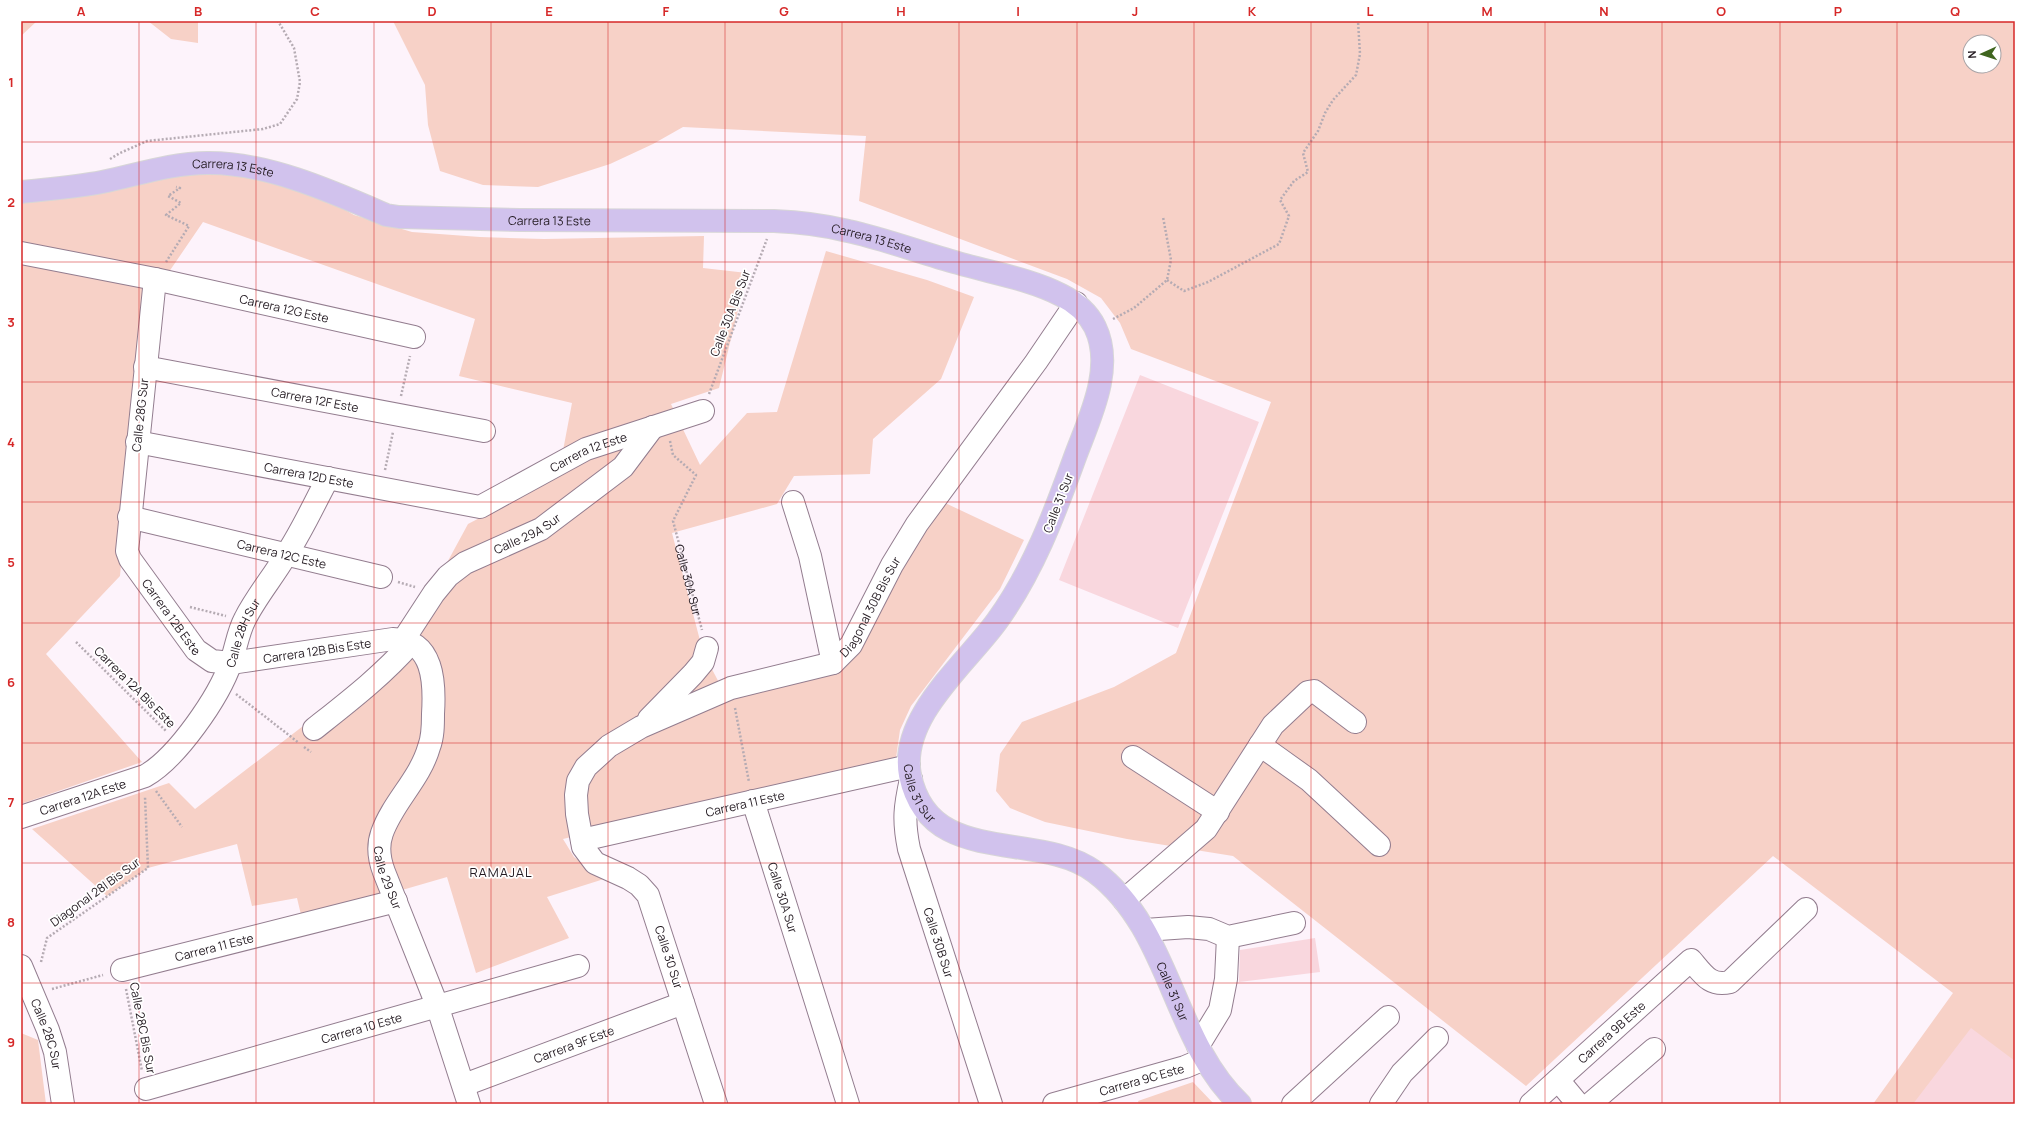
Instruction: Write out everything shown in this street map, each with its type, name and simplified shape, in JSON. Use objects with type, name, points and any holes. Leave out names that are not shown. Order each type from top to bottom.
[{"type":"main road","name":"Carrera 13 Este","points":[[21,192],[102,182],[187,164],[208,163],[242,166],[284,176],[386,215],[399,217],[520,220],[774,221],[814,224],[855,232],[1047,289],[1076,303]]},
{"type":"main road","name":"Calle 31 Sur","points":[[1076,303],[1087,314],[1095,328],[1100,343],[1102,357],[1097,393],[1044,539],[1025,577],[996,622],[922,715],[911,740],[910,772],[915,791],[928,814],[948,830],[972,840],[1052,854],[1083,864],[1109,884],[1124,900],[1145,930],[1201,1053],[1220,1082],[1240,1104]]},
{"type":"street","points":[[21,253],[165,281]]},
{"type":"street","name":"Carrera 12G Este","points":[[165,281],[414,338]]},
{"type":"street","name":"Calle 28G Sur","points":[[127,552],[129,517],[145,367],[165,281]]},
{"type":"street","name":"Diagonal 30B Bis Sur","points":[[582,840],[576,795],[578,781],[586,767],[609,746],[641,727],[731,688],[833,663],[851,645],[892,565],[917,524],[1036,362],[1076,303]]},
{"type":"street","name":"Carrera 12F Este","points":[[145,367],[484,431]]},
{"type":"street","name":"Carrera 12 Este","points":[[480,507],[586,450],[703,411]]},
{"type":"street","name":"Calle 29A Sur","points":[[314,729],[361,693],[394,661],[434,593],[448,576],[465,563],[541,530],[623,467],[659,425]]},
{"type":"street","name":"Carrera 12D Este","points":[[137,442],[480,507]]},
{"type":"street","name":"Calle 28H Sur","points":[[145,776],[157,770],[180,746],[215,696],[231,663],[244,621],[287,554],[328,478]]},
{"type":"street","points":[[793,502],[810,556],[833,663]]},
{"type":"street","name":"Carrera 12C Este","points":[[129,517],[381,577]]},
{"type":"street","name":"Carrera 12B Este","points":[[127,552],[196,650],[212,661],[231,663]]},
{"type":"street","name":"Carrera 12B Bis Este","points":[[231,663],[383,640],[407,641]]},
{"type":"street","name":"Calle 29 Sur","points":[[407,641],[425,655],[431,670],[434,687],[430,747],[421,766],[389,818],[379,842],[380,861],[437,1005],[467,1095]]},
{"type":"street","points":[[641,727],[693,674],[703,662],[707,648]]},
{"type":"street","points":[[1124,900],[1206,830],[1273,725],[1308,692],[1314,691],[1355,722]]},
{"type":"street","points":[[1260,745],[1309,780],[1379,845]]},
{"type":"street","points":[[1133,757],[1218,812]]},
{"type":"street","name":"Carrera 11 Este","points":[[582,840],[753,801],[910,772]]},
{"type":"street","name":"Calle 30B Sur","points":[[910,772],[905,806],[904,827],[909,849],[991,1104]]},
{"type":"street","name":"Carrera 12A Este","points":[[21,817],[145,776]]},
{"type":"street","name":"Calle 30A Sur","points":[[753,801],[848,1104]]},
{"type":"street","name":"Calle 30 Sur","points":[[582,840],[588,855],[595,863],[628,878],[639,885],[648,895],[716,1104]]},
{"type":"street","name":"Carrera 11 Este","points":[[122,970],[396,901]]},
{"type":"street","name":"Carrera 9B Este","points":[[1531,1104],[1691,960],[1711,981],[1721,984],[1730,982],[1806,909]]},
{"type":"street","points":[[1145,930],[1188,927],[1209,929],[1228,937],[1294,923]]},
{"type":"street","points":[[1201,1053],[1220,1010],[1226,979],[1228,937]]},
{"type":"street","name":"Calle 28C Sur","points":[[21,966],[48,1030],[55,1052],[63,1104]]},
{"type":"street","name":"Carrera 10 Este","points":[[146,1089],[578,966]]},
{"type":"street","name":"Carrera 9F Este","points":[[467,1095],[683,1003]]},
{"type":"street","points":[[1293,1104],[1388,1016]]},
{"type":"street","points":[[1381,1104],[1402,1073],[1437,1038]]},
{"type":"street","points":[[1590,1104],[1654,1049]]},
{"type":"street","name":"Carrera 9C Este","points":[[1054,1104],[1185,1067],[1201,1053]]},
{"type":"street","points":[[1558,1080],[1578,1104]]},
{"type":"path","points":[[106,161],[147,141],[263,129],[280,124],[298,99],[300,82],[294,48],[278,21]]},
{"type":"path","points":[[1167,280],[1184,291],[1208,282],[1279,244],[1289,216],[1280,200],[1294,181],[1308,172],[1303,153],[1318,131],[1325,113],[1333,100],[1356,75],[1360,54],[1358,21]]},
{"type":"path","points":[[165,281],[164,265],[188,226],[166,215],[181,203],[168,196],[180,188],[173,186]]},
{"type":"path","points":[[1095,328],[1134,308],[1167,280],[1171,260],[1163,217]]},
{"type":"path","name":"Calle 30A Bis Sur","points":[[703,411],[774,221]]},
{"type":"path","name":"Calle 30A Sur","points":[[659,425],[673,454],[696,475],[673,521],[707,648]]},
{"type":"path","points":[[381,577],[434,593]]},
{"type":"path","points":[[159,599],[244,621]]},
{"type":"path","name":"Carrera 12A Bis Este","points":[[76,642],[180,746]]},
{"type":"path","points":[[222,683],[311,752]]},
{"type":"path","points":[[731,688],[753,801]]},
{"type":"path","points":[[145,776],[182,827]]},
{"type":"path","name":"Diagonal 28I Bis Sur","points":[[33,994],[47,938],[148,868],[145,776]]},
{"type":"path","points":[[33,994],[122,970]]},
{"type":"path","name":"Calle 28C Bis Sur","points":[[122,970],[146,1089]]},
{"type":"shaded area","points":[[21,21],[37,21],[21,36]]},
{"type":"shaded area","points":[[148,21],[198,21],[198,43],[171,39]]},
{"type":"shaded area","points":[[393,21],[2015,21],[2015,1104],[1873,1104],[1953,993],[1773,856],[1526,1086],[1233,856],[1127,839],[1045,822],[1010,808],[996,791],[1000,754],[1022,722],[1114,687],[1176,653],[1271,402],[1131,349],[1120,323],[1101,298],[1067,279],[859,201],[866,136],[683,127],[653,144],[610,164],[538,187],[483,185],[440,171],[428,125],[425,85]]},
{"type":"shaded area","points":[[186,169],[226,169],[310,190],[354,215],[412,232],[480,237],[544,239],[704,236],[703,268],[747,273],[719,388],[671,404],[700,465],[747,413],[777,412],[826,251],[927,280],[974,297],[941,379],[873,439],[870,474],[794,476],[777,504],[672,533],[703,652],[726,696],[828,670],[943,502],[1024,540],[1000,589],[911,706],[900,730],[896,758],[563,839],[574,857],[604,879],[547,897],[569,938],[476,973],[447,877],[302,919],[297,898],[252,906],[237,844],[148,868],[107,896],[32,829],[169,783],[195,809],[398,653],[468,524],[558,477],[572,403],[459,376],[475,319],[203,222],[145,307],[120,576],[46,654],[142,762],[21,804],[21,200],[94,195]]},
{"type":"shaded area","points":[[21,1033],[38,1040],[46,1104],[21,1104]]},
{"type":"shaded area","points":[[1193,1082],[1214,1104],[1139,1104],[1138,1101]]},
{"type":"building","points":[[1140,375],[1259,422],[1178,628],[1059,580]]},
{"type":"building","points":[[1315,938],[1320,972],[1239,982],[1240,950]]},
{"type":"building","points":[[1971,1028],[2015,1061],[2015,1104],[1913,1104]]},
{"type":"district","name":"RAMAJAL","points":[[501,872]]}]
